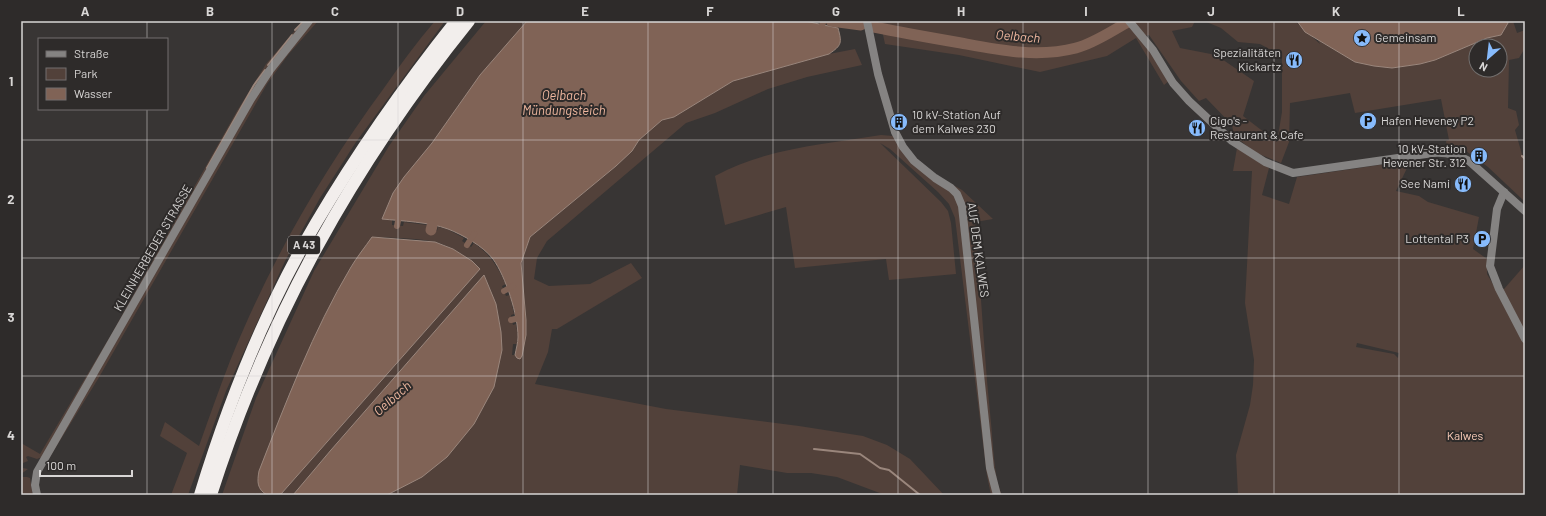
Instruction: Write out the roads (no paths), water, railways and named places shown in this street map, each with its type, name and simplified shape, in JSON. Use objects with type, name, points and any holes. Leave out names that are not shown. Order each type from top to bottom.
[{"type":"highway","name":"A 43","points":[[200,495],[220,432],[253,350],[270,312],[316,224],[356,158],[391,106],[456,21]]},
{"type":"highway","name":"A 43","points":[[211,495],[239,413],[268,344],[295,287],[325,230],[366,163],[398,115],[469,21]]},
{"type":"street","name":"KLEINHERBEDER STRASSE","points":[[37,495],[35,485],[37,472],[251,99],[270,70],[310,21]]},
{"type":"street","name":"AUF DEM KALWES","points":[[868,21],[878,74],[894,129],[903,147],[923,168],[957,194],[962,206],[986,417],[990,468],[997,495]]},
{"type":"street","points":[[1129,21],[1153,50],[1174,82],[1189,101],[1232,141],[1265,162],[1293,172],[1433,153],[1449,153],[1468,161],[1525,211]]},
{"type":"street","points":[[1504,192],[1497,209],[1490,266],[1498,289],[1525,339]]},
{"type":"water","name":"Oelbach Mündungsteich","points":[[527,21],[805,21],[838,28],[840,43],[839,46],[829,54],[733,81],[674,117],[662,120],[639,140],[632,151],[616,166],[530,237],[521,263],[526,335],[522,356],[520,359],[515,355],[518,339],[514,307],[507,286],[498,267],[489,254],[472,241],[448,229],[424,223],[382,219],[393,193],[404,177],[432,143],[480,75]]},
{"type":"water","points":[[1297,21],[1508,21],[1501,35],[1487,38],[1468,38],[1468,46],[1435,60],[1392,68],[1355,62],[1305,32]]},
{"type":"water","points":[[372,237],[435,242],[453,249],[472,261],[480,269],[281,494],[267,495],[258,485],[259,471],[290,393],[312,341],[337,291],[353,263]]},
{"type":"water","points":[[484,275],[496,304],[501,332],[502,350],[494,387],[474,424],[447,457],[422,477],[387,495],[293,495],[331,450]]},
{"type":"waterway","points":[[295,30],[304,21]]},
{"type":"waterway","points":[[822,25],[824,21]]},
{"type":"waterway","name":"Oelbach","points":[[831,21],[861,25]]},
{"type":"waterway","name":"Oelbach","points":[[874,27],[990,48],[1032,53],[1061,51],[1083,46],[1097,40],[1130,21]]},
{"type":"waterway","points":[[268,65],[292,35]]},
{"type":"waterway","points":[[207,168],[254,85],[265,70]]},
{"type":"waterway","points":[[1522,156],[1525,159]]},
{"type":"waterway","points":[[397,226],[398,221]]},
{"type":"waterway","name":"Oelbach","points":[[431,230],[432,226]]},
{"type":"waterway","points":[[467,245],[474,234]]},
{"type":"waterway","points":[[504,291],[513,286]]},
{"type":"waterway","name":"Oelbach","points":[[511,320],[519,318],[518,314]]},
{"type":"waterway","points":[[814,449],[860,454],[880,468],[889,470],[920,495]]},
{"type":"place","name":"Gemeinsam","points":[[1362,38]]},
{"type":"place","name":"Spezialitäten Kickartz","points":[[1294,60]]},
{"type":"place","name":"Hafen Heveney P2","points":[[1368,121]]},
{"type":"place","name":"10 kV-Station Auf dem Kalwes 230","points":[[899,122]]},
{"type":"place","name":"Cigo's - Restaurant & Cafe","points":[[1197,128]]},
{"type":"place","name":"10 kV-Station Hevener Str. 312","points":[[1479,156]]},
{"type":"place","name":"See Nami","points":[[1463,184]]},
{"type":"place","name":"Lottental P3","points":[[1482,239]]},
{"type":"park label","name":"Kalwes","points":[[1465,436]]}]
